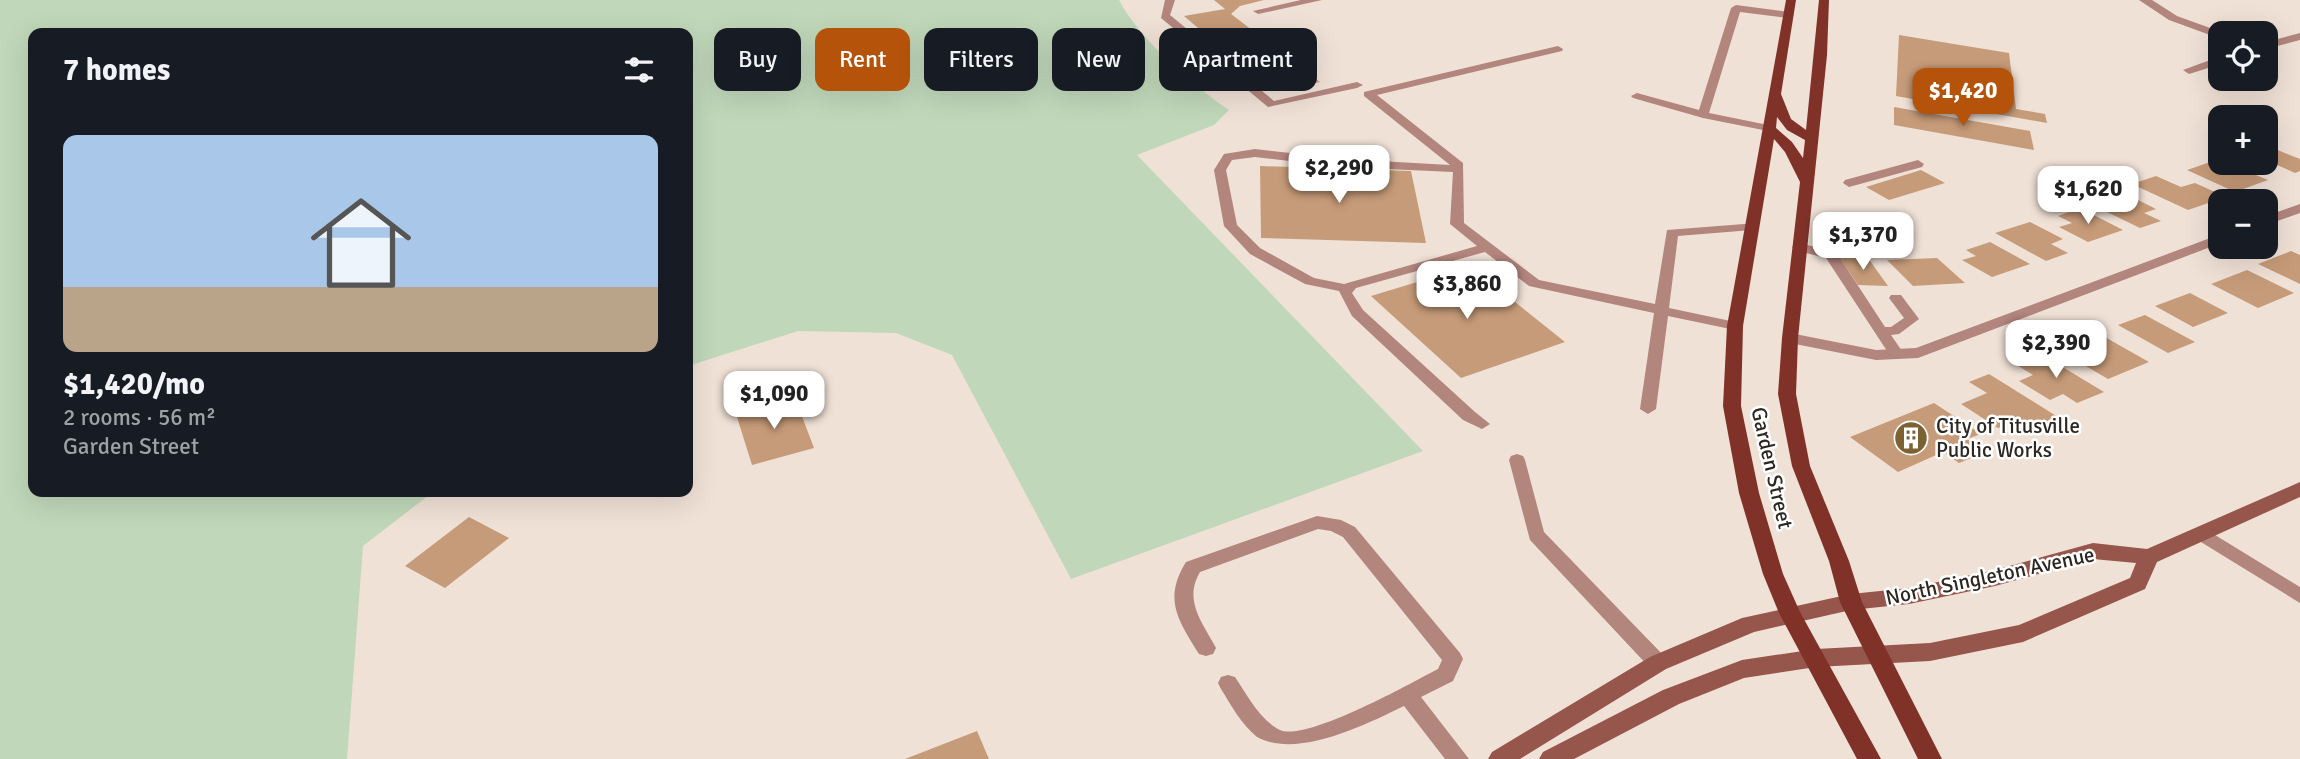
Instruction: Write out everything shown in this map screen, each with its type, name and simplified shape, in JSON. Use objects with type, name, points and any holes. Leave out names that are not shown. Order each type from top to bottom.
[{"type":"main road","name":"Garden Street","points":[[1791,0],[1735,327],[1732,406],[1748,493],[1773,574],[1790,613],[1869,759]]},
{"type":"main road","name":"Garden Street","points":[[1824,0],[1790,338],[1787,394],[1801,466],[1839,561],[1851,602],[1930,759]]},
{"type":"main road","points":[[1775,90],[1783,120],[1793,130],[1812,138]]},
{"type":"main road","points":[[1769,129],[1782,136],[1794,151],[1807,184]]},
{"type":"street","points":[[2144,0],[2158,12],[2208,31]]},
{"type":"street","points":[[2278,42],[2300,36]]},
{"type":"street","points":[[2189,70],[2208,64]]},
{"type":"street","points":[[2278,216],[2300,208]]},
{"type":"street","points":[[1790,338],[1876,355],[1918,353],[2208,243]]},
{"type":"street","name":"North Singleton Avenue","points":[[1500,759],[1658,663],[1750,624],[1790,613],[1851,602],[1909,596],[1995,578],[2093,551],[2149,557],[2300,489]]},
{"type":"street","points":[[1551,759],[1671,697],[1742,669],[1816,658],[1930,652],[2023,633],[2138,583],[2149,557]]},
{"type":"lane","points":[[1170,0],[1166,16],[1272,105],[1357,85]]},
{"type":"lane","points":[[1258,11],[1317,0]]},
{"type":"lane","points":[[1703,115],[1736,8],[1789,15]]},
{"type":"lane","points":[[1558,50],[1368,94],[1424,136],[1459,169],[1457,223],[1534,283],[1735,327]]},
{"type":"lane","points":[[1637,96],[1703,115],[1769,129]]},
{"type":"lane","points":[[1348,289],[1310,281],[1274,262],[1255,251],[1231,226],[1220,170],[1228,157],[1255,153],[1343,163],[1459,169]]},
{"type":"lane","points":[[1849,183],[1918,164]]},
{"type":"lane","points":[[1648,409],[1672,233],[1752,226]]},
{"type":"lane","points":[[1482,424],[1469,416],[1357,313],[1345,293],[1351,285],[1488,247]]},
{"type":"lane","points":[[1799,247],[1831,255],[1896,354]]},
{"type":"lane","points":[[1882,331],[1894,331],[1912,319],[1896,298]]},
{"type":"lane","points":[[1517,460],[1536,535],[1658,663]]},
{"type":"lane","points":[[1206,648],[1187,618],[1182,595],[1184,579],[1194,567],[1317,522],[1335,525],[1349,532],[1453,659],[1446,675],[1317,736],[1300,741],[1283,741],[1260,727],[1228,683]]},
{"type":"lane","points":[[2202,534],[2300,596]]},
{"type":"lane","points":[[1407,695],[1458,759]]},
{"type":"green space","points":[[0,0],[1119,0],[1138,28],[1052,28],[1052,91],[1145,91],[1145,37],[1159,52],[1159,91],[1203,91],[1229,110],[1214,125],[1137,155],[1423,451],[1071,579],[952,355],[896,333],[798,331],[693,364],[693,28],[28,28],[28,497],[427,497],[363,546],[347,759],[0,759]]},
{"type":"building","points":[[1214,0],[1264,0],[1240,6],[1231,14],[1249,28],[1198,28],[1184,16],[1225,9]]},
{"type":"building","points":[[1899,35],[2009,53],[2016,109],[2045,114],[2047,123],[1896,96]]},
{"type":"building","points":[[1894,107],[2030,131],[2034,150],[1894,125]]},
{"type":"building","points":[[2278,150],[2300,159],[2300,171],[2295,173],[2278,165]]},
{"type":"building","points":[[2208,163],[2208,175],[2256,175],[2268,180],[2243,189],[2228,189],[2187,170]]},
{"type":"building","points":[[1260,166],[1411,171],[1426,243],[1261,238]]},
{"type":"building","points":[[1921,170],[1945,183],[1889,200],[1866,187]]},
{"type":"building","points":[[2156,176],[2181,187],[2195,183],[2208,189],[2208,203],[2188,210],[2132,184]]},
{"type":"building","points":[[2100,191],[2115,198],[2126,194],[2156,209],[2144,213],[2161,221],[2140,228],[2078,198]]},
{"type":"building","points":[[2080,208],[2123,230],[2088,242],[2059,227],[2072,223],[2058,216]]},
{"type":"building","points":[[2030,222],[2063,239],[2051,244],[2068,253],[2046,261],[1995,233]]},
{"type":"building","points":[[1990,242],[2030,264],[1992,277],[1962,260],[1976,256],[1966,250]]},
{"type":"building","points":[[2291,251],[2300,255],[2300,284],[2258,264],[2278,259],[2278,256]]},
{"type":"building","points":[[1839,257],[1868,258],[1888,286],[1858,285]]},
{"type":"building","points":[[1937,258],[1965,283],[1913,286],[1887,260]]},
{"type":"building","points":[[1470,266],[1565,342],[1461,378],[1371,296]]},
{"type":"building","points":[[2247,270],[2294,293],[2258,308],[2211,284]]},
{"type":"building","points":[[2190,293],[2228,313],[2193,327],[2155,306]]},
{"type":"building","points":[[2145,315],[2195,342],[2168,353],[2118,325]]},
{"type":"building","points":[[2096,332],[2149,362],[2108,379],[2055,348]]},
{"type":"building","points":[[2041,354],[2104,392],[2077,403],[2063,394],[2050,400],[2019,381],[2033,375],[2015,364]]},
{"type":"building","points":[[1989,374],[2058,417],[2027,430],[2014,422],[1998,428],[1961,404],[1987,393],[1969,382]]},
{"type":"building","points":[[795,398],[814,448],[752,465],[736,414]]},
{"type":"building","name":"City of Titusville Public Works","points":[[1934,403],[1981,434],[1967,439],[1986,452],[1959,463],[1943,452],[1898,472],[1850,437]]},
{"type":"building","points":[[469,517],[509,538],[445,588],[405,566]]},
{"type":"building","points":[[977,731],[989,759],[905,759]]},
{"type":"place","name":"City of Titusville Public Works","points":[[1911,438]]}]
